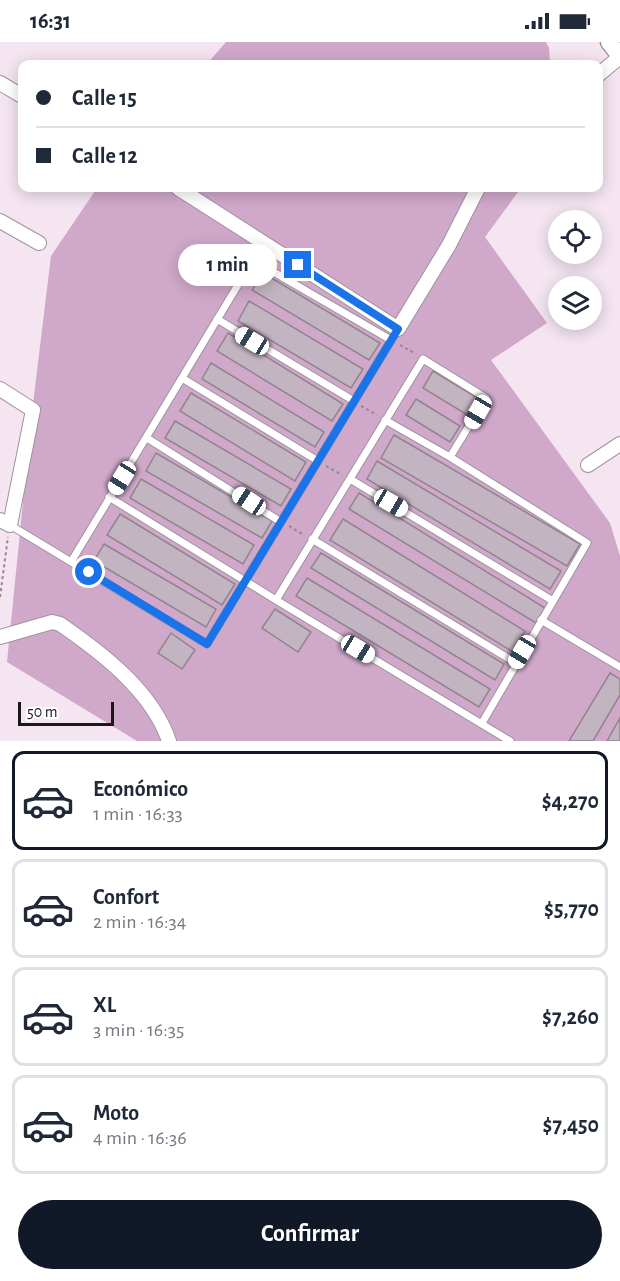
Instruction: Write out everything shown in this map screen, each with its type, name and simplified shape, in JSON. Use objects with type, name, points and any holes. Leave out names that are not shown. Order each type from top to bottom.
[{"type":"street","points":[[603,71],[620,57],[609,42]]},
{"type":"street","points":[[0,83],[18,94]]},
{"type":"street","points":[[184,192],[394,334],[449,245],[476,192]]},
{"type":"street","points":[[0,221],[39,243]]},
{"type":"street","points":[[0,389],[33,410],[5,522]]},
{"type":"street","points":[[588,465],[620,444]]},
{"type":"street","points":[[0,637],[52,622],[60,624],[101,652],[139,691],[165,729],[169,741]]},
{"type":"lane","points":[[5,522],[71,562],[207,644],[394,334],[253,260],[71,562]]},
{"type":"lane","points":[[217,320],[354,401]]},
{"type":"lane","points":[[276,600],[423,358],[486,398],[450,457]]},
{"type":"lane","points":[[182,378],[318,461]]},
{"type":"lane","points":[[384,420],[450,457],[587,543],[482,723]]},
{"type":"lane","points":[[147,438],[281,522]]},
{"type":"lane","points":[[350,479],[553,601]]},
{"type":"lane","points":[[109,498],[510,741]]},
{"type":"lane","points":[[312,539],[516,663]]},
{"type":"lane","points":[[541,620],[620,667]]},
{"type":"lane","points":[[493,741],[497,733]]},
{"type":"path","points":[[394,334],[423,358]]},
{"type":"path","points":[[354,401],[384,420]]},
{"type":"path","points":[[318,461],[350,479]]},
{"type":"path","points":[[0,597],[5,522]]},
{"type":"path","points":[[281,522],[312,539]]},
{"type":"shaded area","points":[[226,42],[546,42],[550,60],[210,60]]},
{"type":"shaded area","points":[[94,192],[518,192],[485,237],[547,323],[491,360],[610,523],[620,556],[620,741],[137,741],[7,662],[32,412],[51,256]]},
{"type":"building","points":[[263,273],[380,343],[369,360],[252,290]]},
{"type":"building","points":[[249,301],[363,369],[351,388],[238,321]]},
{"type":"building","points":[[228,333],[343,404],[332,421],[217,351]]},
{"type":"building","points":[[211,363],[324,432],[315,447],[202,379]]},
{"type":"building","points":[[433,371],[479,399],[469,416],[423,388]]},
{"type":"building","points":[[191,393],[306,462],[295,481],[180,411]]},
{"type":"building","points":[[416,399],[460,426],[450,442],[406,415]]},
{"type":"building","points":[[175,421],[291,489],[281,506],[165,438]]},
{"type":"building","points":[[394,435],[580,544],[567,566],[381,458]]},
{"type":"building","points":[[156,453],[272,521],[262,538],[146,471]]},
{"type":"building","points":[[377,461],[561,571],[550,589],[367,479]]},
{"type":"building","points":[[141,479],[254,545],[243,564],[130,498]]},
{"type":"building","points":[[359,493],[545,608],[536,623],[349,509]]},
{"type":"building","points":[[120,514],[235,584],[222,605],[107,535]]},
{"type":"building","points":[[343,519],[525,631],[513,652],[330,540]]},
{"type":"building","points":[[104,544],[216,609],[206,627],[94,561]]},
{"type":"building","points":[[321,553],[504,664],[495,680],[311,568]]},
{"type":"building","points":[[307,578],[490,689],[479,707],[296,596]]},
{"type":"building","points":[[275,609],[311,632],[298,652],[262,628]]},
{"type":"building","points":[[171,633],[195,650],[182,669],[158,653]]},
{"type":"building","points":[[610,673],[620,679],[620,695],[593,741],[569,741]]},
{"type":"building","points":[[620,718],[620,741],[607,741]]},
{"type":"route","points":[[89,572],[207,644],[398,329],[298,265]]}]
